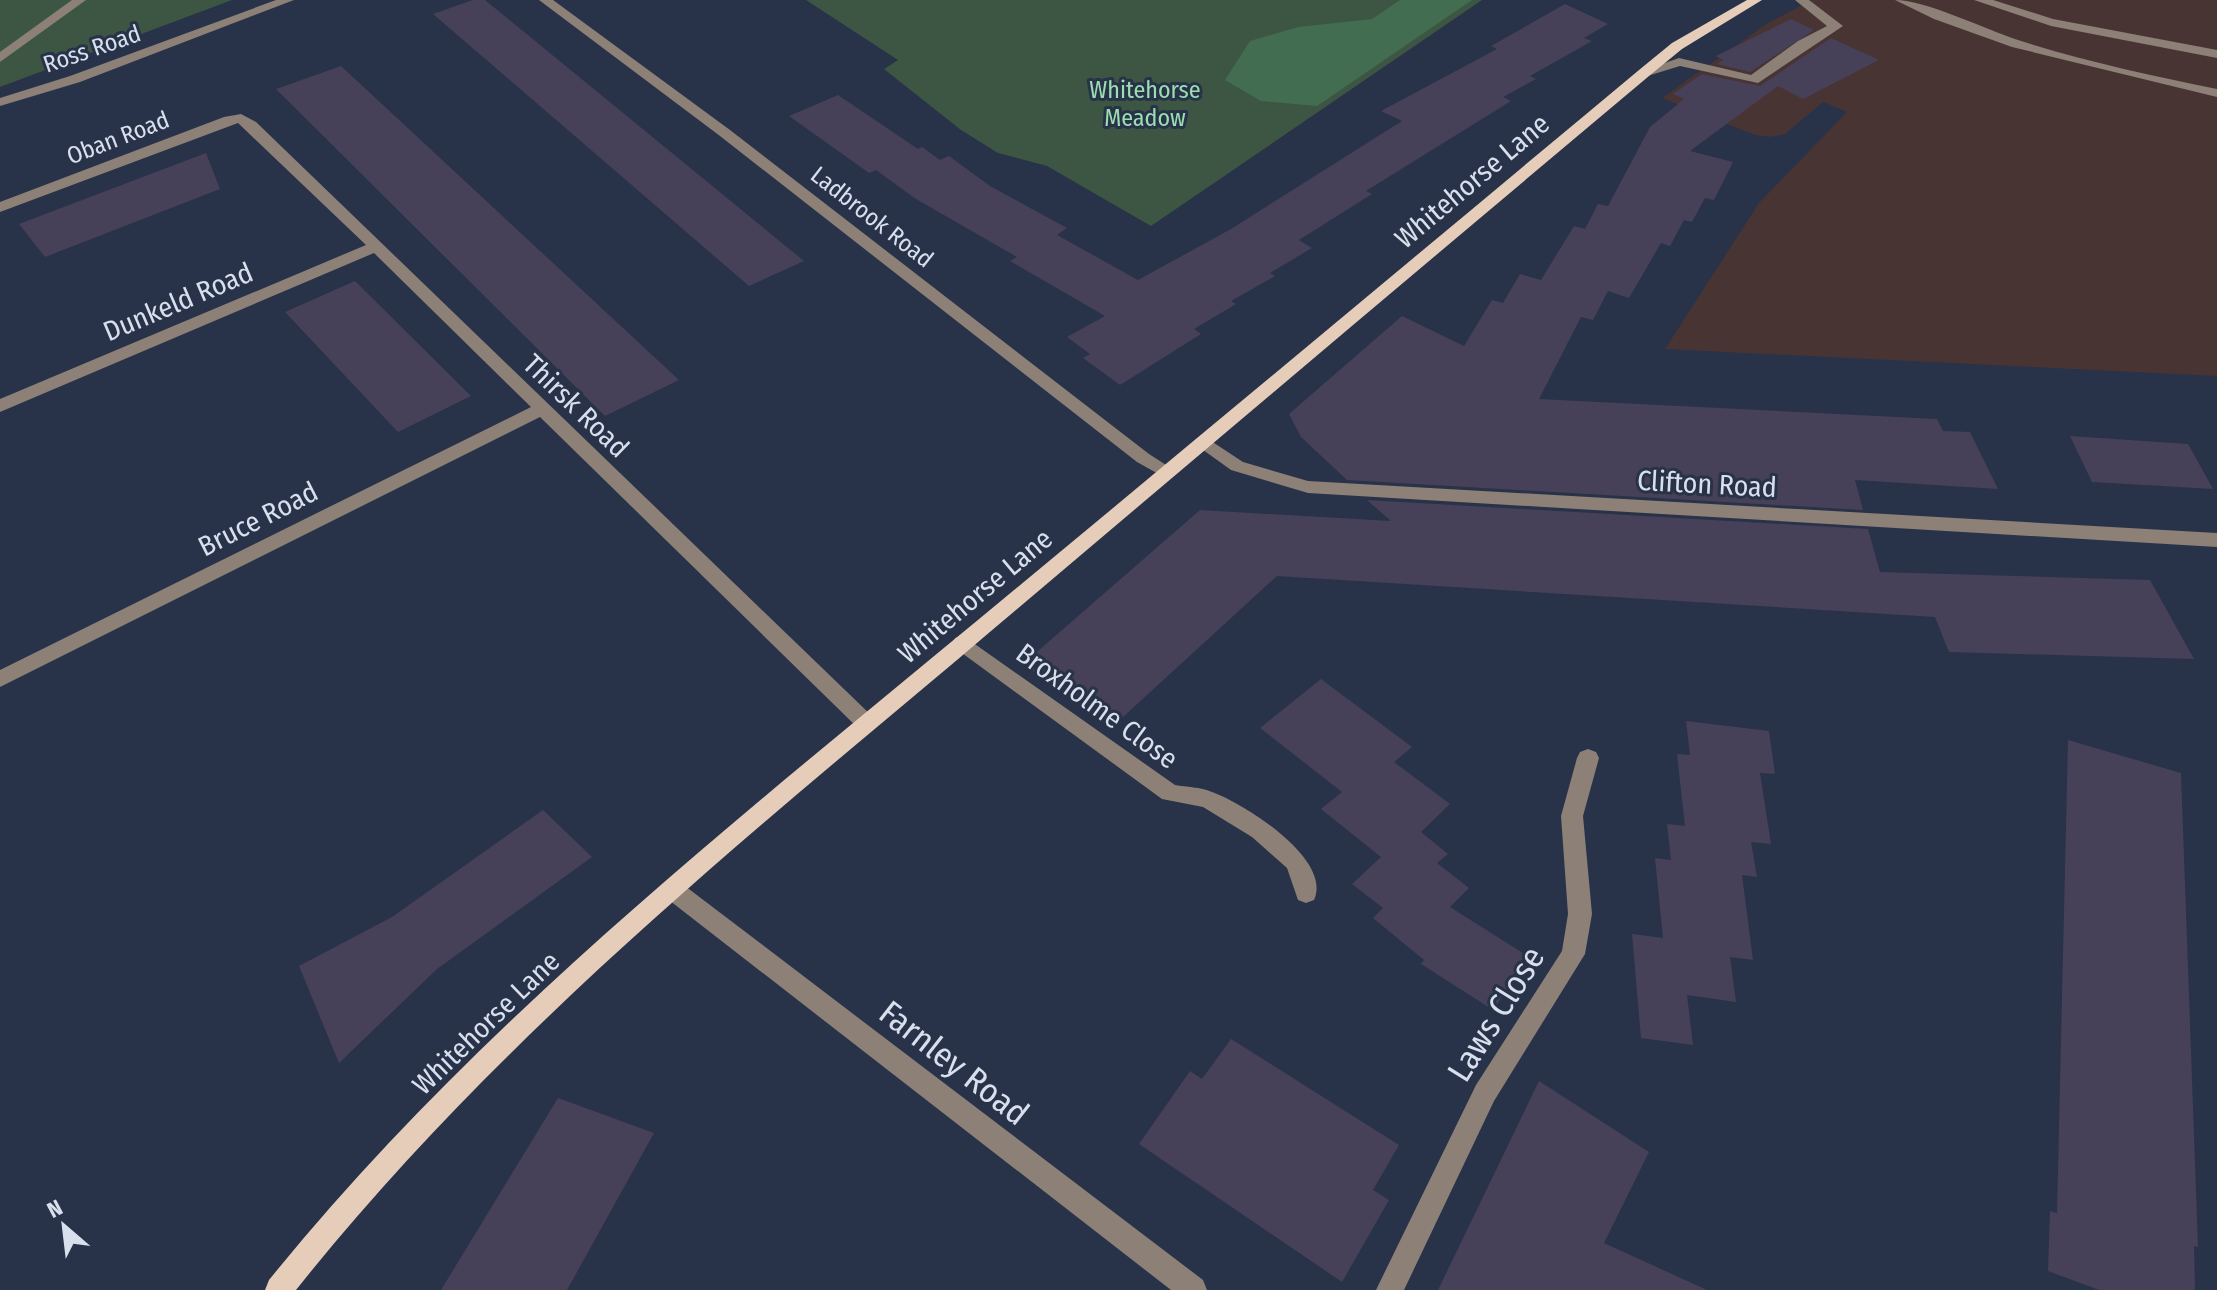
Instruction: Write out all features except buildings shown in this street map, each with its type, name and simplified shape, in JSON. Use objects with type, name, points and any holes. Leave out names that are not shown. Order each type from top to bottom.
[{"type":"main road","name":"Whitehorse Lane","points":[[279,1290],[343,1210],[468,1075],[527,1018],[673,890],[866,723],[1205,443],[1644,73],[1677,46],[1756,0]]},
{"type":"street","points":[[0,58],[80,0]]},
{"type":"street","name":"Ross Road","points":[[0,102],[75,79],[288,0]]},
{"type":"street","name":"Ladbrook Road","points":[[545,0],[725,133],[1143,458],[1168,472]]},
{"type":"street","points":[[1644,73],[1679,62],[1753,80],[1836,26],[1801,0]]},
{"type":"street","points":[[1901,0],[2006,41],[2081,64],[2217,93]]},
{"type":"street","points":[[1980,0],[2051,22],[2217,54]]},
{"type":"street","name":"Oban Road","points":[[0,207],[229,120],[241,118],[251,125]]},
{"type":"street","name":"Thirsk Road","points":[[251,125],[866,723]]},
{"type":"street","name":"Dunkeld Road","points":[[0,406],[377,246]]},
{"type":"street","name":"Bruce Road","points":[[0,679],[541,409]]},
{"type":"street","name":"Clifton Road","points":[[1205,443],[1237,466],[1308,487],[2217,540]]},
{"type":"street","name":"Broxholme Close","points":[[962,643],[1170,793],[1207,799],[1260,830],[1295,861],[1303,876],[1306,893]]},
{"type":"street","name":"Laws Close","points":[[1390,1290],[1485,1093],[1573,954],[1580,914],[1572,816],[1588,758]]},
{"type":"street","name":"Farnley Road","points":[[673,890],[1193,1290]]},
{"type":"shaded area","points":[[1812,0],[2217,0],[2217,376],[1665,349],[1759,203],[1847,112],[1823,102],[1785,134],[1771,137],[1755,135],[1662,98],[1768,23]]},
{"type":"green space","points":[[0,0],[232,0],[0,87]]},
{"type":"green space","name":"Whitehorse Meadow","points":[[806,0],[1482,0],[1151,226],[1047,166],[998,153],[961,130],[884,69],[898,60]]},
{"type":"green space","points":[[1400,0],[1472,0],[1317,106],[1261,101],[1225,80],[1250,41],[1298,27],[1372,19]]}]
